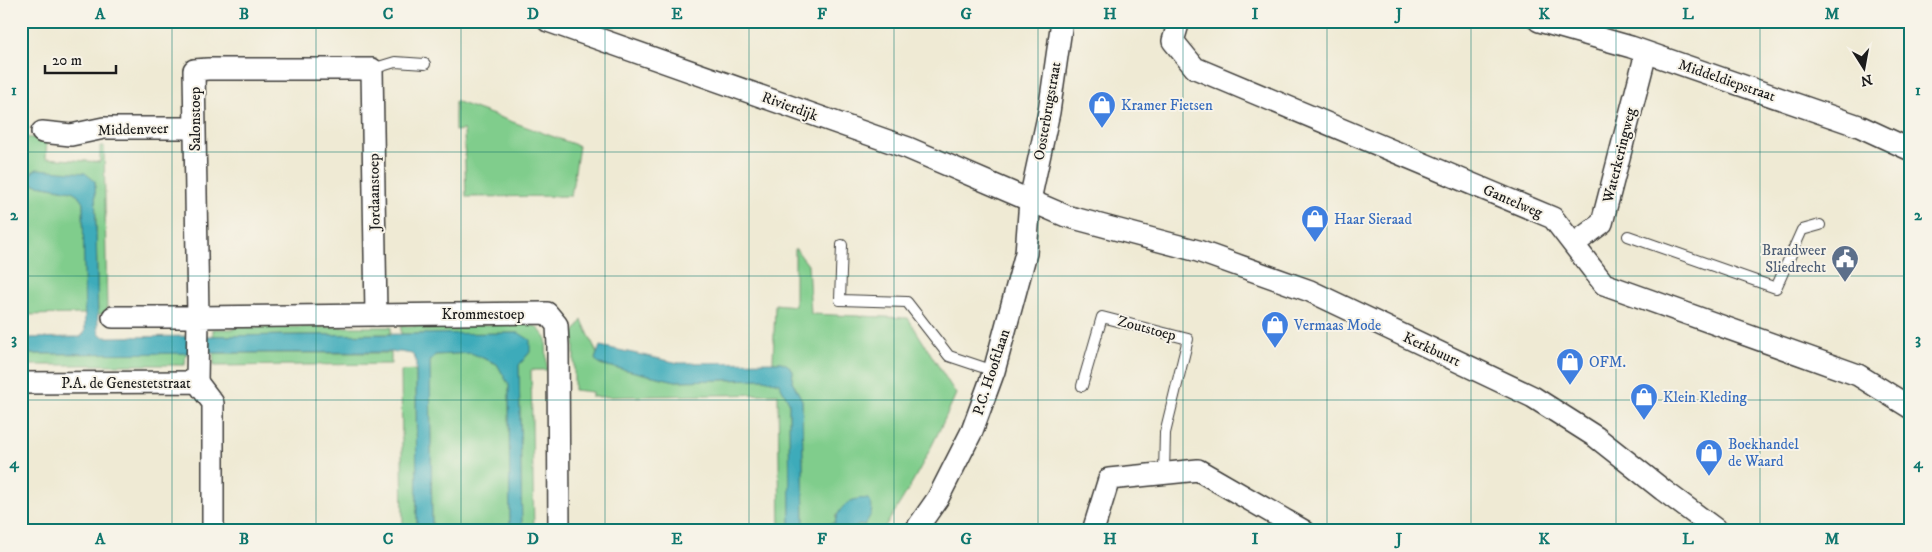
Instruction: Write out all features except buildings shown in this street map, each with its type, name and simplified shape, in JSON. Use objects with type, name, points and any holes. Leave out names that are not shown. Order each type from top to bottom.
[{"type":"street","name":"Rivierdijk","points":[[548,21],[908,148],[1030,200]]},
{"type":"street","name":"Oosterbrugstraat","points":[[1030,200],[1049,112],[1062,21]]},
{"type":"street","name":"Gantelweg","points":[[1179,21],[1173,41],[1195,68],[1553,218],[1604,284],[1858,375],[1911,408]]},
{"type":"street","name":"Middeldiepstraat","points":[[1539,21],[1646,53],[1859,126],[1911,150]]},
{"type":"street","name":"Waterkeringweg","points":[[1574,244],[1602,223],[1646,53]]},
{"type":"street","name":"Salonstoep","points":[[198,382],[194,70],[372,69]]},
{"type":"street","name":"Jordaanstoep","points":[[372,69],[376,315]]},
{"type":"street","name":"Middenveer","points":[[42,132],[70,134],[104,128],[194,128]]},
{"type":"street","name":"P.C. Hooftlaan","points":[[915,531],[938,498],[968,439],[994,371],[1026,253],[1030,200]]},
{"type":"street","name":"Kerkbuurt","points":[[1030,200],[1066,216],[1198,251],[1310,291],[1513,387],[1596,437],[1718,531]]},
{"type":"street","name":"Krommestoep","points":[[198,317],[547,313],[556,325],[558,346],[559,531]]},
{"type":"street","points":[[113,318],[198,317]]},
{"type":"street","name":"P.A. de Genestetstraat","points":[[21,383],[198,382],[213,403],[213,531]]},
{"type":"street","points":[[1093,531],[1109,479],[1198,470],[1304,531]]},
{"type":"lane","points":[[372,69],[395,62],[425,64]]},
{"type":"lane","points":[[1628,236],[1776,288],[1802,230],[1820,225]]},
{"type":"lane","points":[[842,245],[840,300],[907,302],[949,356],[994,371]]},
{"type":"lane","name":"Zoutstoep","points":[[1082,386],[1102,316],[1188,339],[1165,433],[1164,473]]},
{"type":"green space","points":[[455,101],[579,146],[571,196],[466,197],[464,130],[455,131]]},
{"type":"green space","points":[[21,137],[47,139],[46,158],[100,162],[100,146],[104,146],[107,315],[98,314],[95,181],[31,173],[30,180],[33,184],[72,191],[77,194],[83,203],[85,314],[21,315]]},
{"type":"green space","points":[[795,248],[808,265],[811,314],[908,318],[956,394],[922,464],[882,531],[851,531],[859,525],[864,526],[872,510],[836,515],[835,523],[804,529],[802,400],[792,381],[793,371],[781,362],[773,362],[775,304],[795,306]]},
{"type":"green space","points":[[582,320],[597,353],[595,359],[599,364],[676,381],[764,379],[779,383],[789,402],[790,531],[780,531],[778,394],[592,397],[592,392],[574,390],[574,333]]},
{"type":"green space","points":[[528,324],[537,327],[546,338],[547,370],[531,370],[534,531],[522,531],[519,365],[530,352],[519,333],[401,334],[401,326]]},
{"type":"green space","points":[[235,327],[391,327],[391,334],[213,336],[213,329],[235,329]]},
{"type":"green space","points":[[186,353],[185,365],[21,365],[21,354]]},
{"type":"green space","points":[[213,353],[391,353],[391,364],[214,366]]},
{"type":"green space","points":[[471,353],[497,364],[509,385],[510,531],[432,531],[430,361],[435,355]]},
{"type":"green space","points":[[416,370],[417,531],[403,531],[401,371]]},
{"type":"water","points":[[37,169],[85,173],[95,181],[98,329],[104,337],[519,333],[530,340],[530,352],[519,365],[522,531],[510,531],[509,385],[497,364],[471,353],[435,355],[430,361],[432,531],[417,531],[416,360],[412,354],[400,352],[21,354],[21,338],[80,337],[85,332],[83,203],[77,194],[72,191],[33,184],[30,176]]},
{"type":"water","points":[[600,346],[679,363],[781,362],[788,365],[793,371],[792,381],[802,400],[804,529],[835,523],[842,508],[856,499],[868,499],[872,505],[870,516],[864,526],[859,525],[851,531],[790,531],[789,402],[779,383],[764,379],[676,381],[599,364],[595,359]]},
{"type":"place","name":"Kramer Fietsen","points":[[1102,129]]},
{"type":"place","name":"Haar Sieraad","points":[[1315,243]]},
{"type":"place","name":"Brandweer Sliedrecht","points":[[1845,283]]},
{"type":"place","name":"Vermaas Mode","points":[[1275,349]]},
{"type":"place","name":"OFM.","points":[[1570,386]]},
{"type":"place","name":"Klein Kleding","points":[[1644,421]]},
{"type":"place","name":"Boekhandel de Waard","points":[[1709,477]]}]
